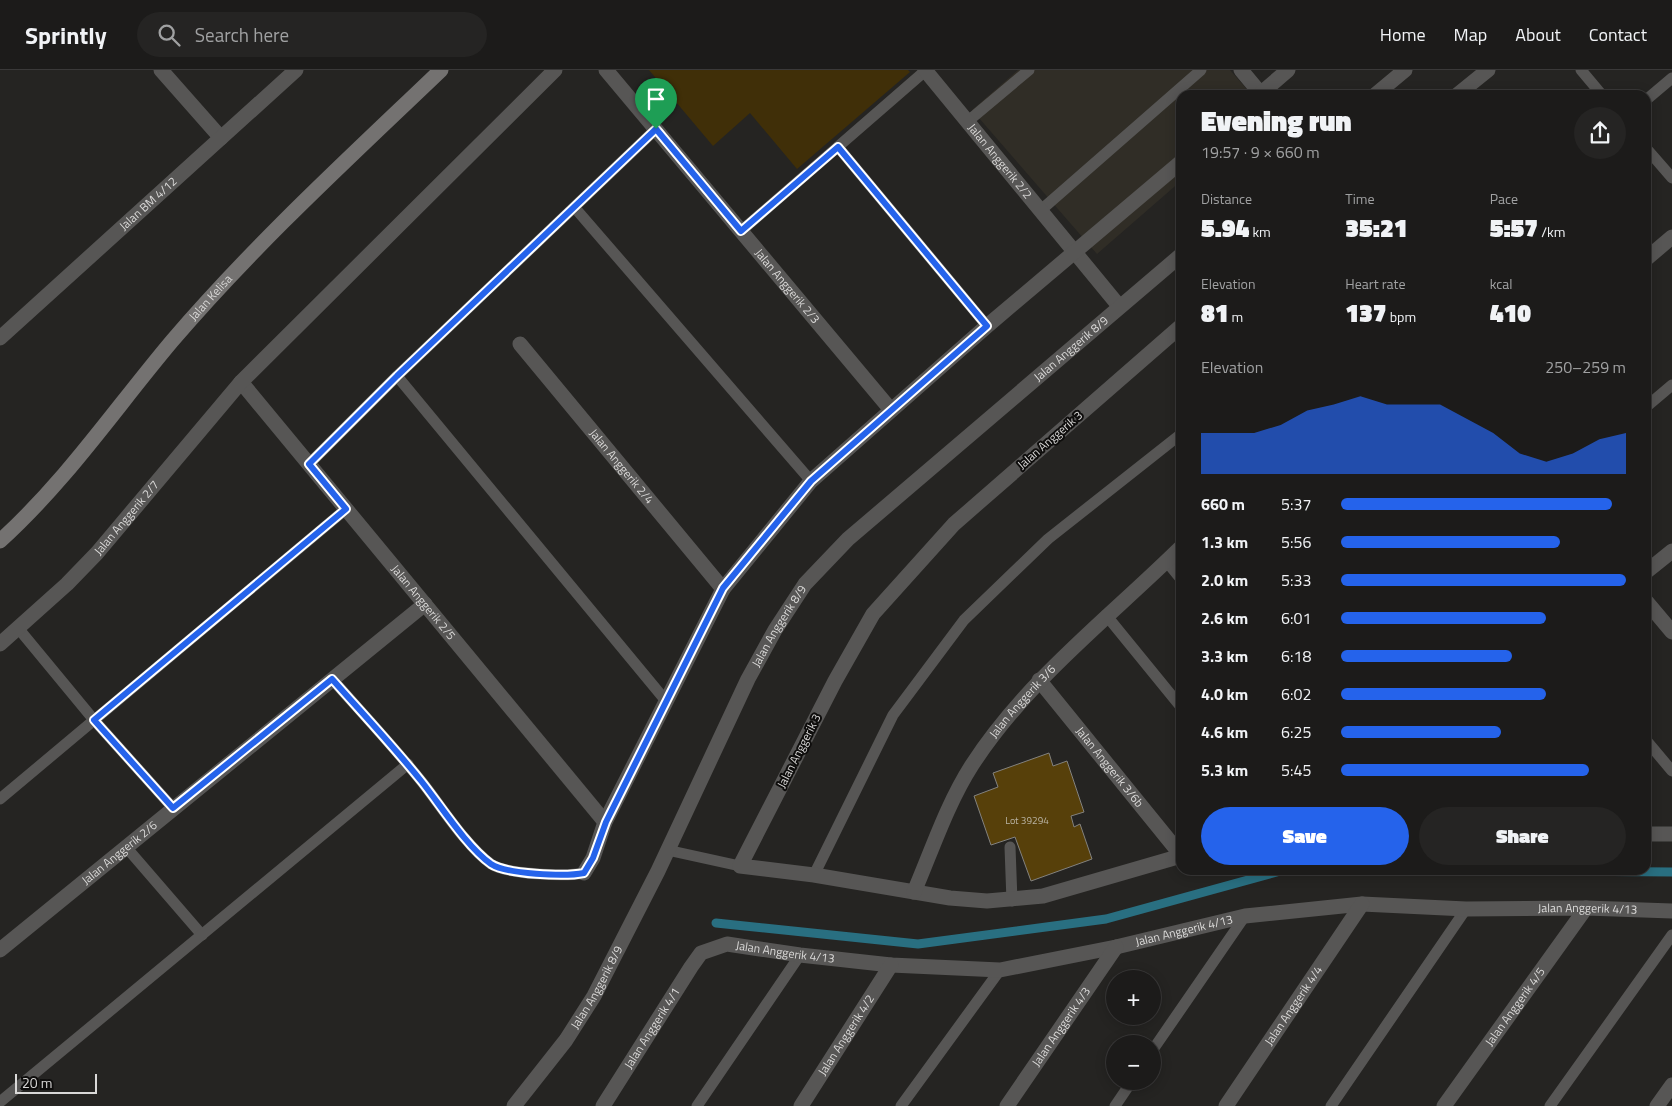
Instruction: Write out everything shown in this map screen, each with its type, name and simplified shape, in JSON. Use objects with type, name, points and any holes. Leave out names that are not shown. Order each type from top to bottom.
[{"type":"main road","name":"Jalan Kelisa","points":[[0,541],[29,515],[70,471],[172,341],[238,268],[316,188],[441,70]]},
{"type":"street","points":[[161,70],[221,138]]},
{"type":"street","name":"Jalan BM 4/12","points":[[0,338],[296,70]]},
{"type":"street","name":"Jalan Anggerik 2/7","points":[[0,644],[97,553],[241,382],[555,70]]},
{"type":"street","name":"Jalan Anggerik 2/3","points":[[606,70],[891,410]]},
{"type":"street","name":"Jalan Anggerik 2/2","points":[[925,70],[1119,306]]},
{"type":"street","points":[[1241,70],[1257,90]]},
{"type":"street","points":[[1265,90],[1288,70]]},
{"type":"street","points":[[1380,90],[1405,70]]},
{"type":"street","points":[[1463,90],[1488,70]]},
{"type":"street","points":[[584,873],[593,858],[606,822],[723,588],[811,481],[987,326],[1176,166]]},
{"type":"street","points":[[1651,255],[1672,237]]},
{"type":"street","name":"Jalan Anggerik 8/9","points":[[514,1106],[566,1040],[594,996],[667,850],[748,679],[775,630],[805,584],[848,539],[1176,259]]},
{"type":"street","name":"Jalan Anggerik 3","points":[[740,866],[835,681],[873,614],[954,524],[1176,334]]},
{"type":"street","name":"Jalan Anggerik 2/4","points":[[520,344],[723,588]]},
{"type":"street","name":"Jalan Anggerik 2/5","points":[[241,382],[606,822]]},
{"type":"street","points":[[1651,568],[1672,550]]},
{"type":"street","name":"Jalan Anggerik 3/6","points":[[914,892],[948,813],[972,766],[1002,723],[1039,680],[1106,615],[1176,552]]},
{"type":"street","points":[[1168,560],[1176,570]]},
{"type":"street","name":"Jalan Anggerik 2/6","points":[[0,950],[425,604]]},
{"type":"street","points":[[1651,607],[1672,632]]},
{"type":"street","name":"Jalan Anggerik 3/6b","points":[[1039,680],[1176,850]]},
{"type":"street","points":[[1651,834],[1672,834]]},
{"type":"street","points":[[740,866],[814,875],[914,892],[986,901],[1012,901],[1043,896],[1176,857]]},
{"type":"street","name":"Jalan Anggerik 4/13","points":[[701,954],[727,944],[800,955],[891,965],[1000,970],[1116,947],[1245,916],[1362,904],[1466,909],[1586,908],[1672,911]]},
{"type":"street","name":"Jalan Anggerik 4/4","points":[[1226,1106],[1362,904]]},
{"type":"street","name":"Jalan Anggerik 4/5","points":[[1444,1106],[1586,908]]},
{"type":"street","name":"Jalan Anggerik 4/3","points":[[1007,1106],[1116,947]]},
{"type":"street","name":"Jalan Anggerik 4/1","points":[[603,1104],[701,954]]},
{"type":"street","name":"Jalan Anggerik 4/2","points":[[801,1106],[891,965]]},
{"type":"street","points":[[1657,1106],[1672,1085]]},
{"type":"lane","points":[[741,231],[925,70]]},
{"type":"lane","points":[[967,122],[1029,70]]},
{"type":"lane","points":[[1179,90],[1202,70]]},
{"type":"lane","points":[[1582,70],[1598,90]]},
{"type":"lane","points":[[1651,96],[1672,78]]},
{"type":"lane","points":[[1041,210],[1176,93]]},
{"type":"lane","points":[[309,464],[397,376],[656,129]]},
{"type":"lane","points":[[838,147],[987,326]]},
{"type":"lane","points":[[1651,154],[1672,178]]},
{"type":"lane","points":[[575,208],[811,481]]},
{"type":"lane","points":[[397,376],[666,702]]},
{"type":"lane","points":[[1651,403],[1672,385]]},
{"type":"lane","points":[[814,875],[893,715],[964,620],[1048,539],[1176,438]]},
{"type":"lane","points":[[0,799],[346,509]]},
{"type":"lane","points":[[1106,615],[1176,701]]},
{"type":"lane","points":[[18,628],[94,720],[173,808]]},
{"type":"lane","points":[[332,679],[408,764],[475,849],[492,864],[509,870],[568,876],[584,873]]},
{"type":"lane","points":[[1651,746],[1672,771]]},
{"type":"lane","points":[[0,1102],[408,764]]},
{"type":"lane","points":[[126,847],[202,935]]},
{"type":"lane","points":[[1010,847],[1012,901]]},
{"type":"lane","points":[[667,850],[740,866]]},
{"type":"lane","points":[[1331,1106],[1466,909]]},
{"type":"lane","points":[[1161,1038],[1245,916]]},
{"type":"lane","points":[[1550,1106],[1672,935]]},
{"type":"lane","points":[[697,1106],[800,955]]},
{"type":"lane","points":[[901,1106],[1000,970]]},
{"type":"lane","points":[[1115,1106],[1126,1090]]},
{"type":"shaded area","points":[[649,70],[908,70],[910,72],[797,169],[750,113],[713,146]]},
{"type":"shaded area","points":[[1018,70],[1230,70],[1248,90],[1176,90],[1176,185],[1097,254],[972,110]]},
{"type":"building","points":[[1049,753],[1053,766],[1067,761],[1084,812],[1071,816],[1074,827],[1080,824],[1092,859],[1031,881],[1015,837],[991,845],[974,796],[998,787],[993,773]]},
{"type":"waterway","points":[[1651,872],[1672,872]]},
{"type":"waterway","points":[[716,923],[918,944],[1106,919],[1266,875]]},
{"type":"route","points":[[656,129],[741,231],[838,147],[987,326],[811,481],[723,588],[606,822],[593,858],[584,873],[568,876],[509,870],[492,864],[475,849],[408,764],[332,679],[173,808],[94,720],[346,509],[309,464],[397,376],[656,129]]}]
